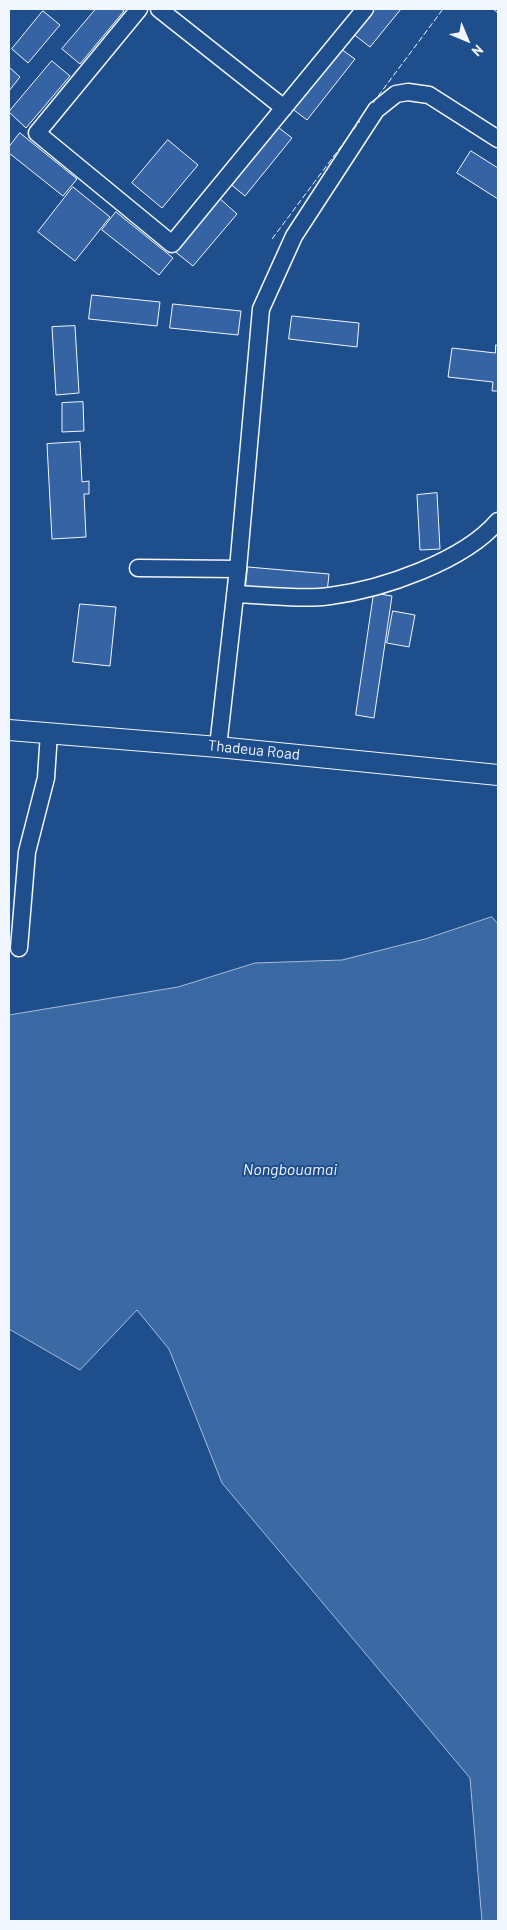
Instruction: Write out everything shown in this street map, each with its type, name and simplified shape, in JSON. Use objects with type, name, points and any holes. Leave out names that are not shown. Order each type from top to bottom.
[{"type":"main road","name":"Thadeua Road","points":[[9,730],[218,747],[498,775]]},
{"type":"street","points":[[139,9],[37,133],[172,244],[365,9]]},
{"type":"street","points":[[159,9],[284,108]]},
{"type":"street","points":[[218,747],[238,568],[261,309],[294,236],[376,110],[396,94],[408,92],[428,95],[498,139]]},
{"type":"street","points":[[235,594],[329,596],[379,586],[466,550],[486,535],[498,521]]},
{"type":"street","points":[[138,568],[238,568]]},
{"type":"street","points":[[19,948],[27,852],[46,778],[48,733]]},
{"type":"water","name":"Nongbouamai","points":[[492,917],[498,924],[498,1921],[482,1921],[470,1778],[222,1483],[169,1349],[137,1310],[80,1370],[9,1329],[9,1015],[178,987],[255,963],[342,960],[425,939]]},
{"type":"building","points":[[96,9],[121,9],[124,11],[80,64],[62,49]]},
{"type":"building","points":[[372,9],[401,9],[370,47],[352,33]]},
{"type":"building","points":[[43,11],[60,25],[28,63],[12,49]]},
{"type":"building","points":[[338,47],[355,59],[307,120],[290,107]]},
{"type":"building","points":[[52,61],[70,76],[26,128],[9,112]]},
{"type":"building","points":[[9,67],[20,77],[9,91]]},
{"type":"building","points":[[274,124],[292,138],[245,196],[228,182]]},
{"type":"building","points":[[20,133],[77,179],[63,196],[9,153],[9,147]]},
{"type":"building","points":[[168,140],[198,165],[162,208],[132,183]]},
{"type":"building","points":[[471,151],[498,168],[498,199],[457,173]]},
{"type":"building","points":[[73,187],[110,217],[75,261],[38,232]]},
{"type":"building","points":[[218,197],[237,214],[193,266],[173,250]]},
{"type":"building","points":[[116,212],[173,258],[159,275],[102,230]]},
{"type":"building","points":[[92,295],[160,302],[157,326],[89,319]]},
{"type":"building","points":[[173,304],[241,311],[238,335],[170,328]]},
{"type":"building","points":[[292,316],[359,323],[357,347],[289,339]]},
{"type":"building","points":[[75,326],[79,393],[56,395],[52,327]]},
{"type":"building","points":[[496,345],[498,346],[498,391],[492,391],[493,382],[448,377],[452,348],[495,353]]},
{"type":"building","points":[[83,402],[84,431],[62,432],[62,403]]},
{"type":"building","points":[[80,442],[82,482],[89,481],[89,494],[84,494],[86,537],[52,539],[47,444]]},
{"type":"building","points":[[437,493],[440,549],[420,550],[417,495]]},
{"type":"building","points":[[248,567],[329,574],[327,593],[246,586]]},
{"type":"building","points":[[374,593],[392,596],[374,718],[356,715]]},
{"type":"building","points":[[80,604],[116,607],[110,666],[73,662]]},
{"type":"building","points":[[393,611],[415,615],[409,647],[387,643]]},
{"type":"fence","points":[[373,103],[443,9]]},
{"type":"fence","points":[[493,9],[498,13]]},
{"type":"fence","points":[[272,239],[360,121]]}]
